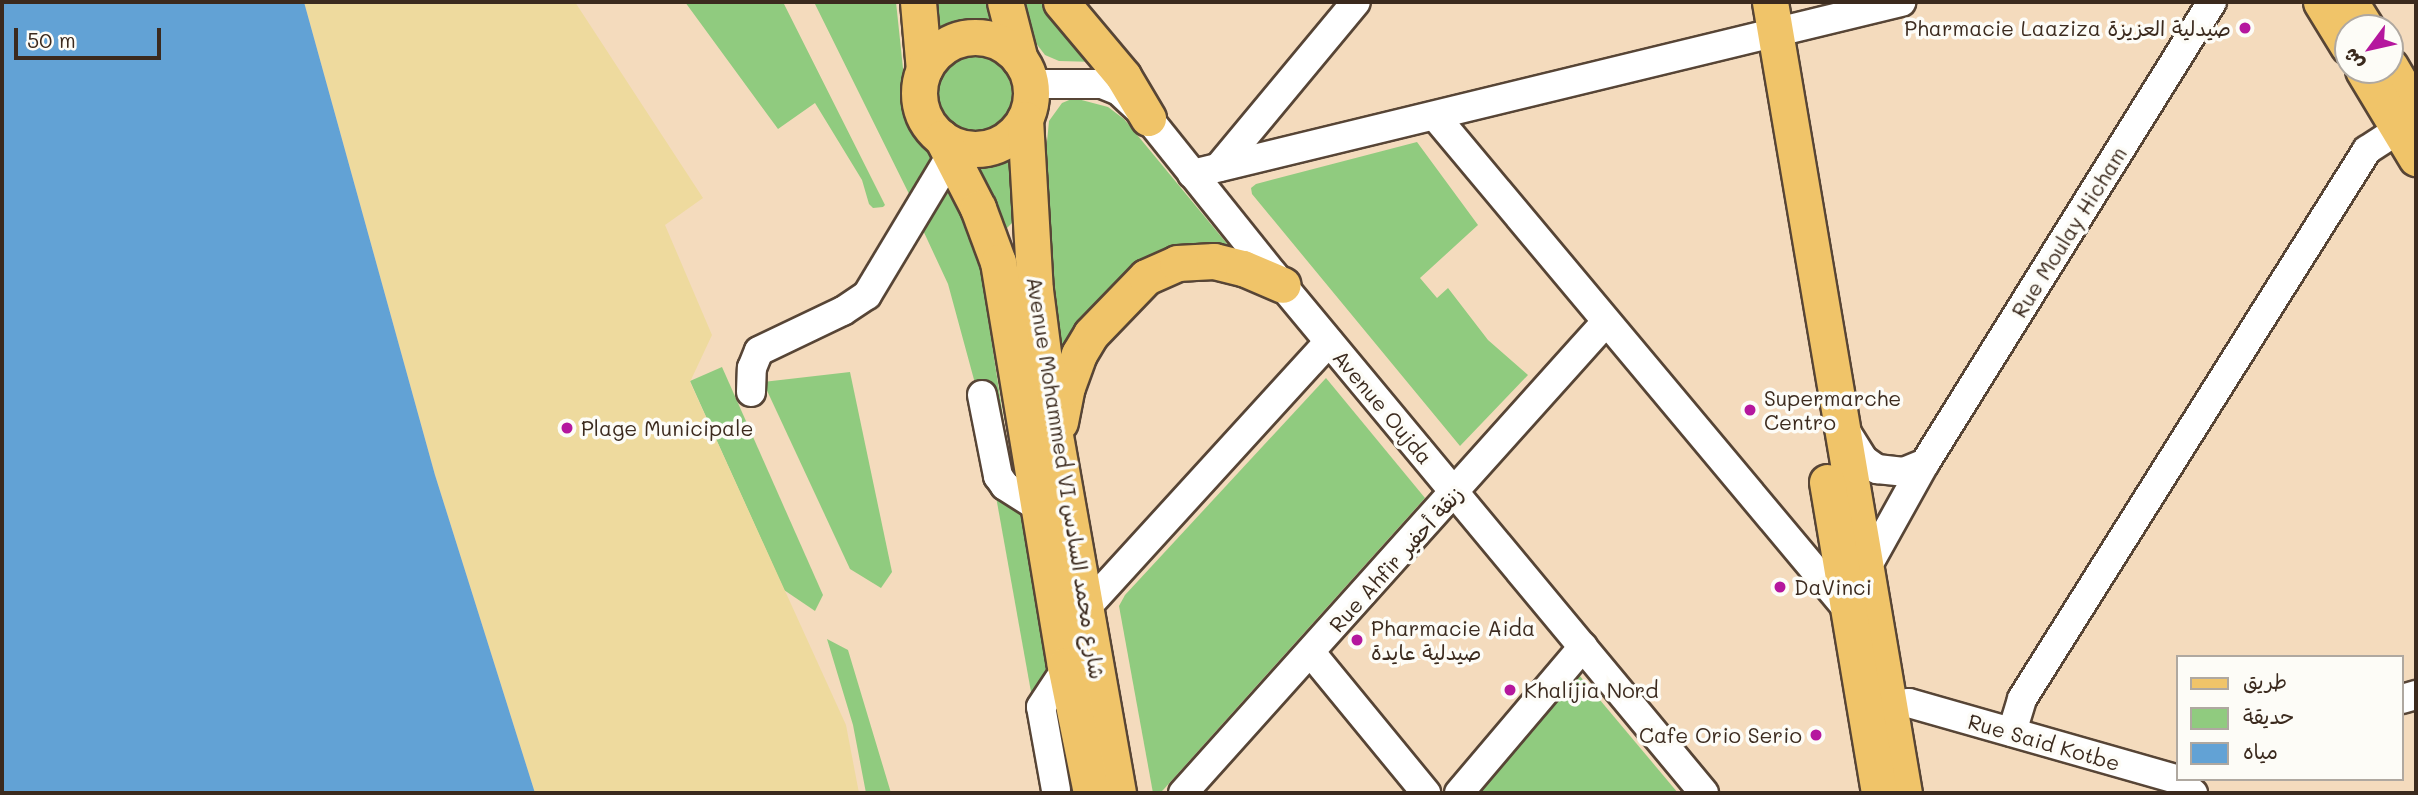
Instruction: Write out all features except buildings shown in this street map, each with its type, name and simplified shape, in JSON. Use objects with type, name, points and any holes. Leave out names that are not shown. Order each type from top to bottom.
[{"type":"main road","points":[[918,2],[924,70]]},
{"type":"main road","points":[[1005,2],[1025,72],[1025,119],[1014,133],[1000,144],[983,149],[946,147],[922,111],[920,83],[924,70],[935,54],[951,43],[969,37],[997,43],[1025,72]]},
{"type":"main road","points":[[1061,2],[1123,76],[1148,118]]},
{"type":"main road","points":[[1748,2],[1766,23],[1867,567],[1904,793]]},
{"type":"main road","points":[[2321,2],[2334,23]]},
{"type":"main road","points":[[1766,23],[1849,611],[1879,793]]},
{"type":"main road","points":[[2373,84],[2410,133]]},
{"type":"main road","points":[[2395,84],[2410,133]]},
{"type":"main road","name":"Avenue Mohammed VI شارع محمد السادس","points":[[1025,119],[1035,290],[1084,610],[1118,793]]},
{"type":"main road","name":"Avenue Mohammed VI شارع محمد السادس","points":[[946,147],[978,208],[998,262],[1066,669],[1091,793]]},
{"type":"main road","points":[[1057,446],[1062,410],[1079,354],[1091,334],[1146,277],[1177,263],[1214,261],[1243,268],[1283,285]]},
{"type":"street","points":[[1206,171],[1356,2]]},
{"type":"street","points":[[1206,171],[1435,116],[1766,23],[1901,2]]},
{"type":"street","name":"Rue Moulay Hicham","points":[[1867,567],[1926,463],[2212,2]]},
{"type":"street","name":"Avenue Oujda","points":[[1025,72],[1102,84],[1119,92],[1206,171],[1283,285],[1704,793]]},
{"type":"street","points":[[1435,116],[1605,323],[1849,611]]},
{"type":"street","points":[[2012,733],[2022,699],[2367,150],[2410,133]]},
{"type":"street","points":[[751,392],[752,368],[759,351],[843,312],[867,295],[946,147]]},
{"type":"street","name":"Rue Ahfir زنقة أحفير","points":[[1184,793],[1605,323]]},
{"type":"street","points":[[1084,610],[1329,342]]},
{"type":"street","points":[[982,395],[998,476],[1005,486],[1040,508]]},
{"type":"street","points":[[1840,420],[1852,445],[1864,460],[1877,469],[1904,472],[1926,463]]},
{"type":"street","points":[[1459,793],[1583,647]]},
{"type":"street","points":[[1311,653],[1426,793]]},
{"type":"street","points":[[1056,790],[1041,708],[1066,669]]},
{"type":"street","name":"Rue Said Kotbe","points":[[1891,707],[1909,703],[2178,784]]},
{"type":"green space","points":[[685,2],[783,2],[885,205],[883,207],[873,208],[869,204],[862,180],[815,103],[778,129]]},
{"type":"green space","points":[[814,2],[896,2],[907,106],[913,126],[931,158],[913,202]]},
{"type":"green space","points":[[929,2],[987,2],[1001,32],[960,29],[931,43]]},
{"type":"green space","points":[[1021,2],[1046,2],[1096,62],[1059,61],[1045,55],[1032,38]]},
{"type":"green space","points":[[974,56],[988,59],[1001,67],[1009,80],[1012,94],[1009,108],[1001,121],[988,129],[974,132],[960,129],[947,121],[939,108],[936,94],[939,80],[947,67],[960,59]]},
{"type":"green space","points":[[1074,98],[1108,107],[1124,119],[1238,257],[1191,252],[1062,371],[1049,288],[1043,183],[1049,121],[1062,103]]},
{"type":"green space","points":[[1417,142],[1478,225],[1420,278],[1437,298],[1448,288],[1488,340],[1528,375],[1460,446],[1252,194],[1251,188],[1256,184]]},
{"type":"green space","points":[[1013,146],[1012,223],[1004,231],[965,157],[991,156]]},
{"type":"green space","points":[[946,184],[978,252],[1013,482],[976,387],[948,284],[921,226]]},
{"type":"green space","points":[[722,367],[823,595],[815,611],[784,590],[690,381]]},
{"type":"green space","points":[[850,372],[892,572],[881,588],[850,569],[763,382]]},
{"type":"green space","points":[[1326,378],[1425,498],[1164,789],[1160,793],[1153,793],[1119,606],[1125,595]]},
{"type":"green space","points":[[995,491],[1020,511],[1048,674],[1033,703]]},
{"type":"green space","points":[[827,639],[848,650],[891,793],[866,793],[853,725]]},
{"type":"green space","points":[[1579,675],[1678,793],[1479,793]]},
{"type":"sand","name":"Plage Municipale","points":[[304,2],[575,2],[703,198],[665,225],[712,335],[690,382],[846,725],[859,793],[535,793],[435,475]]},
{"type":"water","points":[[2,2],[304,2],[435,475],[535,793],[2,793]]},
{"type":"place","name":"Pharmacie Laaziza صيدلية العزيزة","points":[[2245,28]]},
{"type":"place","name":"Supermarche Centro","points":[[1750,410]]},
{"type":"place","name":"Plage Municipale","points":[[567,428]]},
{"type":"place","name":"DaVinci","points":[[1780,587]]},
{"type":"place","name":"Pharmacie Aida صيدلية عايدة","points":[[1357,640]]},
{"type":"place","name":"Khalijia Nord","points":[[1510,690]]},
{"type":"place","name":"Cafe Orio Serio","points":[[1816,735]]}]
